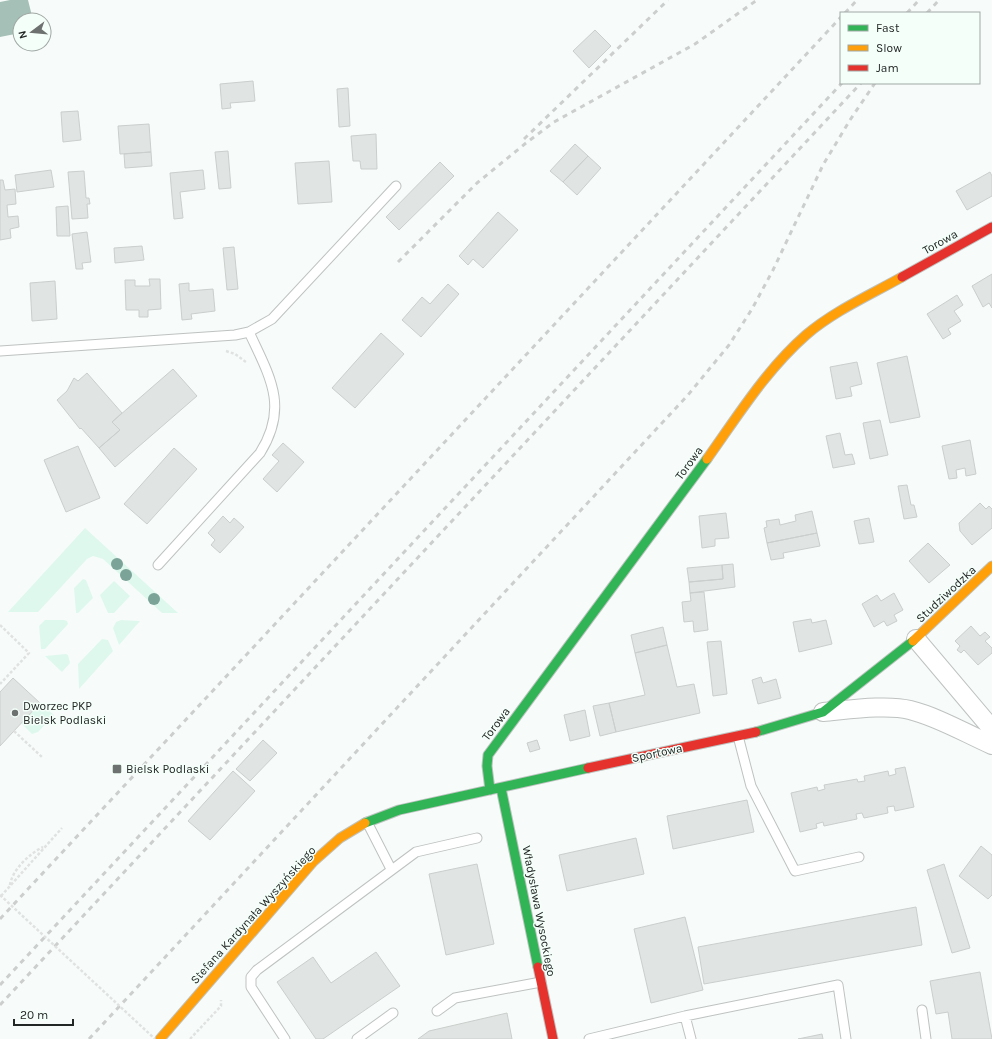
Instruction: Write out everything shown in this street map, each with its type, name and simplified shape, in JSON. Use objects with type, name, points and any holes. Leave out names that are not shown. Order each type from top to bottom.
[{"type":"street","name":"Torowa","points":[[490,790],[487,766],[488,755],[769,374],[806,335],[842,310],[992,227]]},
{"type":"street","name":"Studziwodzka","points":[[916,639],[992,566]]},
{"type":"street","name":"Sportowa","points":[[823,712],[916,639]]},
{"type":"street","points":[[916,639],[992,729]]},
{"type":"street","name":"Sportowa","points":[[490,790],[773,728],[823,712],[877,708],[909,710],[936,720],[992,745]]},
{"type":"street","name":"Władysława Wysockiego","points":[[501,788],[552,1039]]},
{"type":"street","name":"Stefana Kardynała Wyszyńskiego","points":[[160,1039],[313,862],[340,838],[367,822],[399,810],[490,790]]},
{"type":"lane","points":[[0,350],[234,335],[249,332],[272,319],[396,186]]},
{"type":"lane","points":[[158,565],[260,453],[269,440],[275,419],[275,398],[269,378],[249,332]]},
{"type":"lane","points":[[738,736],[751,786],[795,871],[859,857]]},
{"type":"lane","points":[[367,822],[392,869]]},
{"type":"lane","points":[[286,1039],[251,987],[251,977],[257,970],[416,852],[476,838]]},
{"type":"lane","points":[[437,1011],[455,998],[541,982]]},
{"type":"lane","points":[[589,1039],[685,1016],[838,984],[846,1039]]},
{"type":"lane","points":[[922,1010],[926,1039]]},
{"type":"lane","points":[[357,1039],[393,1013]]},
{"type":"lane","points":[[685,1016],[691,1039]]},
{"type":"path","points":[[0,625],[29,653],[0,684]]},
{"type":"path","points":[[14,731],[43,758]]},
{"type":"path","points":[[0,896],[40,854],[44,847],[62,828]]},
{"type":"path","points":[[0,896],[10,885],[11,876],[35,850],[44,847]]},
{"type":"path","points":[[0,896],[155,1039]]},
{"type":"path","points":[[190,1039],[214,1014]]},
{"type":"shaded area","points":[[10,0],[28,0],[31,12],[12,12],[12,35],[0,37],[0,2]]},
{"type":"shaded area","points":[[85,528],[178,613],[162,613],[103,559],[93,556],[87,559],[38,612],[8,612]]},
{"type":"shaded area","points":[[83,579],[86,580],[93,598],[78,613],[76,613],[74,588]]},
{"type":"shaded area","points":[[114,581],[130,596],[114,613],[108,613],[100,595]]},
{"type":"shaded area","points":[[45,620],[64,620],[67,621],[68,624],[45,649],[41,649],[39,626]]},
{"type":"shaded area","points":[[121,620],[140,621],[119,645],[113,628],[116,622]]},
{"type":"shaded area","points":[[102,639],[108,640],[113,651],[79,689],[78,664]]},
{"type":"shaded area","points":[[68,655],[70,663],[62,672],[45,656]]},
{"type":"shaded area","points":[[40,703],[54,715],[38,732],[32,734],[21,723]]},
{"type":"building","points":[[595,30],[611,46],[589,68],[573,51]]},
{"type":"building","points":[[253,81],[255,101],[230,103],[231,108],[222,109],[220,84]]},
{"type":"building","points":[[348,88],[350,126],[339,127],[337,89]]},
{"type":"building","points":[[78,111],[81,140],[63,142],[61,112]]},
{"type":"building","points":[[149,124],[151,152],[120,154],[118,126]]},
{"type":"building","points":[[376,134],[377,169],[361,169],[360,161],[353,161],[351,136]]},
{"type":"building","points":[[575,144],[588,156],[563,182],[550,171]]},
{"type":"building","points":[[228,151],[231,188],[219,189],[215,152]]},
{"type":"building","points":[[151,152],[152,166],[125,168],[124,154]]},
{"type":"building","points":[[588,156],[601,168],[577,195],[563,182]]},
{"type":"building","points":[[329,161],[332,202],[298,204],[295,163]]},
{"type":"building","points":[[440,162],[454,176],[399,230],[386,217]]},
{"type":"building","points":[[51,170],[54,187],[17,192],[15,175]]},
{"type":"building","points":[[203,170],[205,189],[180,192],[183,218],[174,219],[170,173]]},
{"type":"building","points":[[84,171],[86,198],[89,198],[90,204],[87,204],[88,218],[72,219],[68,172]]},
{"type":"building","points":[[990,172],[992,176],[992,196],[967,210],[956,191]]},
{"type":"building","points":[[0,180],[3,180],[5,190],[15,189],[16,204],[7,205],[8,217],[18,216],[19,227],[10,229],[11,238],[0,240]]},
{"type":"building","points":[[68,206],[70,236],[57,236],[56,207]]},
{"type":"building","points":[[498,212],[518,230],[483,268],[473,259],[468,265],[459,256]]},
{"type":"building","points":[[87,232],[91,262],[82,263],[83,269],[76,269],[72,234]]},
{"type":"building","points":[[142,246],[144,260],[115,263],[114,248]]},
{"type":"building","points":[[234,247],[238,289],[227,290],[223,248]]},
{"type":"building","points":[[992,274],[992,308],[989,303],[983,307],[972,286]]},
{"type":"building","points":[[149,279],[160,279],[161,309],[148,310],[148,317],[139,317],[139,310],[126,310],[125,280],[135,280],[135,286],[150,286]]},
{"type":"building","points":[[55,281],[57,319],[32,321],[30,283]]},
{"type":"building","points":[[189,283],[189,291],[213,289],[215,311],[191,314],[192,319],[182,320],[179,284]]},
{"type":"building","points":[[448,284],[459,294],[421,337],[402,320],[422,297],[430,304]]},
{"type":"building","points":[[957,295],[963,305],[954,311],[961,321],[948,329],[951,334],[943,339],[927,314]]},
{"type":"building","points":[[381,333],[404,354],[355,408],[332,388]]},
{"type":"building","points":[[907,356],[920,417],[890,423],[877,363]]},
{"type":"building","points":[[857,362],[862,384],[850,387],[852,396],[836,399],[830,367]]},
{"type":"building","points":[[173,369],[197,396],[115,467],[99,448],[120,430],[112,422]]},
{"type":"building","points":[[87,373],[122,413],[112,422],[120,430],[99,448],[81,428],[80,429],[57,400],[67,391],[74,378],[78,381]]},
{"type":"building","points":[[880,420],[888,455],[870,459],[863,423]]},
{"type":"building","points":[[840,433],[845,455],[852,454],[855,464],[833,468],[826,436]]},
{"type":"building","points":[[970,440],[976,474],[966,476],[965,468],[956,470],[957,478],[949,479],[942,446]]},
{"type":"building","points":[[283,443],[304,462],[277,492],[263,479],[279,461],[272,455]]},
{"type":"building","points":[[78,446],[100,498],[66,512],[44,460]]},
{"type":"building","points":[[174,448],[197,469],[147,524],[124,504]]},
{"type":"building","points":[[907,485],[911,505],[914,505],[917,517],[904,519],[898,486]]},
{"type":"building","points":[[980,503],[986,509],[989,506],[992,509],[992,528],[972,545],[960,531],[959,523]]},
{"type":"building","points":[[812,511],[817,533],[767,543],[764,528],[767,527],[766,521],[779,519],[780,525],[796,521],[795,515]]},
{"type":"building","points":[[726,513],[729,538],[715,539],[715,546],[702,548],[699,516]]},
{"type":"building","points":[[223,516],[230,523],[234,518],[244,527],[220,553],[211,545],[215,540],[208,533]]},
{"type":"building","points":[[869,518],[874,542],[859,544],[854,521]]},
{"type":"building","points":[[817,533],[820,546],[783,553],[784,558],[771,560],[767,543]]},
{"type":"building","points":[[928,543],[950,565],[929,583],[909,561]]},
{"type":"building","points":[[733,564],[735,587],[690,593],[689,582],[723,579],[722,565]]},
{"type":"building","points":[[722,565],[723,579],[689,582],[687,568]]},
{"type":"building","points":[[704,592],[708,630],[694,632],[693,621],[684,622],[682,602],[691,601],[690,593]]},
{"type":"building","points":[[894,593],[903,610],[894,615],[897,621],[887,626],[884,621],[874,627],[862,604],[877,595],[881,601]]},
{"type":"building","points":[[811,619],[812,623],[826,620],[832,644],[799,652],[793,622]]},
{"type":"building","points":[[971,626],[980,636],[985,632],[990,637],[985,641],[992,648],[992,653],[978,665],[964,650],[961,653],[957,650],[960,646],[955,641]]},
{"type":"building","points":[[663,627],[667,645],[635,653],[631,635]]},
{"type":"building","points":[[721,641],[727,694],[713,696],[707,642]]},
{"type":"building","points":[[667,645],[677,687],[694,684],[700,713],[616,732],[609,703],[645,695],[635,653]]},
{"type":"building","points":[[761,677],[763,683],[776,679],[781,698],[758,704],[752,680]]},
{"type":"building","name":"Dworzec PKP Bielsk Podlaski","points":[[13,678],[40,703],[0,746],[0,692]]},
{"type":"building","points":[[609,703],[616,732],[600,736],[593,706]]},
{"type":"building","points":[[585,710],[590,736],[570,741],[564,715]]},
{"type":"building","points":[[263,740],[277,753],[250,781],[236,769]]},
{"type":"building","points":[[537,740],[540,749],[530,752],[527,743]]},
{"type":"building","points":[[905,767],[914,807],[895,811],[894,806],[887,807],[888,813],[864,818],[862,813],[856,814],[857,819],[824,826],[823,822],[816,824],[817,828],[800,832],[791,793],[817,787],[818,791],[825,789],[824,785],[857,779],[858,782],[865,781],[864,776],[888,771],[889,776],[896,774],[895,769]]},
{"type":"building","points":[[233,771],[255,791],[210,840],[188,821]]},
{"type":"building","points":[[747,800],[754,832],[673,849],[667,816]]},
{"type":"building","points":[[636,838],[644,874],[567,891],[559,855]]},
{"type":"building","points":[[981,846],[992,855],[992,895],[988,899],[959,876]]},
{"type":"building","points":[[477,864],[494,944],[446,955],[429,874]]},
{"type":"building","points":[[944,864],[970,948],[952,953],[927,870]]},
{"type":"building","points":[[916,907],[922,945],[704,984],[698,947]]},
{"type":"building","points":[[685,917],[703,990],[651,1003],[634,929]]},
{"type":"building","points":[[376,952],[400,986],[323,1039],[316,1039],[277,982],[313,957],[331,983]]},
{"type":"building","points":[[980,972],[992,1039],[952,1039],[948,1012],[936,1014],[930,981]]},
{"type":"building","points":[[507,1013],[512,1039],[418,1039],[429,1031]]},
{"type":"building","points":[[822,1034],[823,1039],[798,1039]]},
{"type":"railway","points":[[524,139],[668,0]]},
{"type":"railway","points":[[398,262],[477,183],[554,122],[695,44],[757,0]]},
{"type":"railway","points":[[846,12],[857,0]]},
{"type":"railway","points":[[908,12],[919,0]]},
{"type":"railway","points":[[928,12],[939,0]]},
{"type":"railway","points":[[0,919],[840,18]]},
{"type":"railway","points":[[0,985],[841,84]]},
{"type":"railway","points":[[0,1005],[860,84]]},
{"type":"railway","points":[[89,1039],[688,395],[729,345],[752,309],[773,270],[823,165],[850,120],[874,84]]},
{"type":"traffic: fast","points":[[490,790],[487,766],[488,755],[707,459]]},
{"type":"traffic: fast","points":[[756,732],[823,712],[913,641]]},
{"type":"traffic: fast","points":[[365,823],[399,810],[588,768]]},
{"type":"traffic: fast","points":[[501,788],[538,967]]},
{"type":"traffic: slow","points":[[707,459],[765,379],[791,349],[828,318],[902,277]]},
{"type":"traffic: slow","points":[[913,641],[992,566]]},
{"type":"traffic: slow","points":[[160,1039],[313,862],[340,838],[365,823]]},
{"type":"traffic: jam","points":[[902,277],[992,227]]},
{"type":"traffic: jam","points":[[588,768],[756,732]]},
{"type":"traffic: jam","points":[[538,967],[553,1039]]},
{"type":"place","name":"Dworzec PKP Bielsk Podlaski","points":[[15,713]]},
{"type":"place","name":"Bielsk Podlaski","points":[[117,769]]}]
